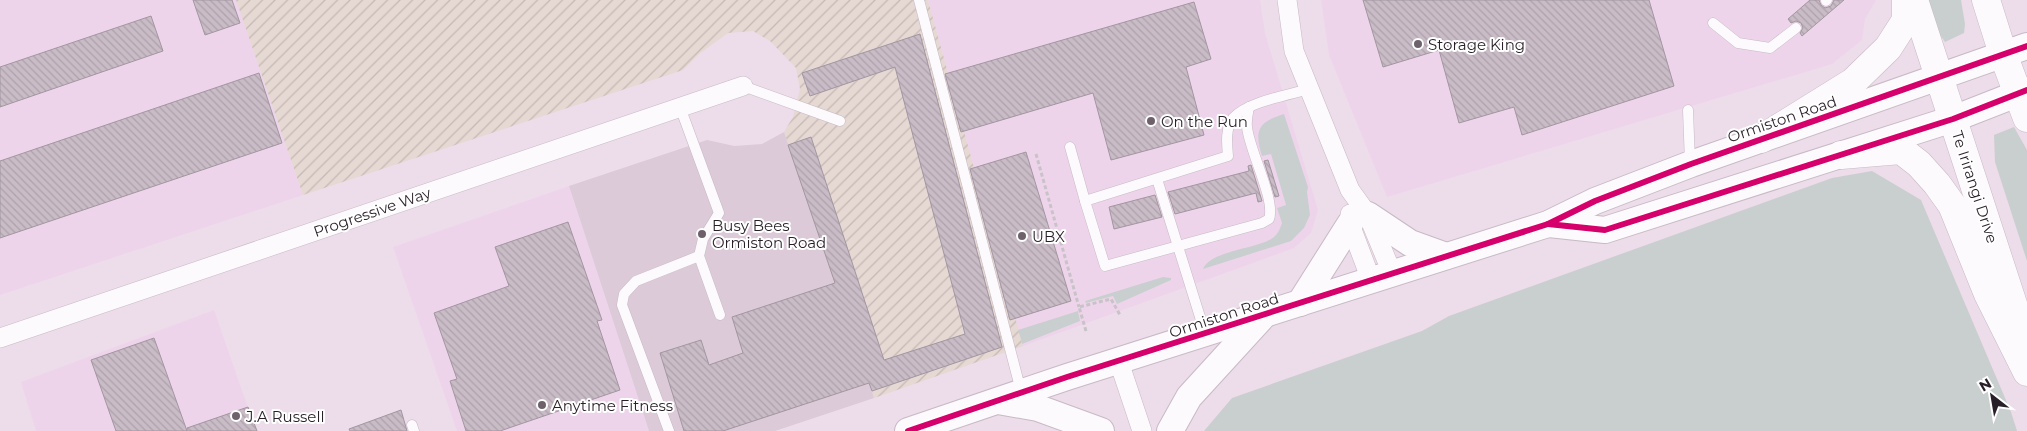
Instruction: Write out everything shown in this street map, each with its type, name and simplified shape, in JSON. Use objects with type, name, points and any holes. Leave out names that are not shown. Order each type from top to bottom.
[{"type":"main road","points":[[1761,138],[1853,82],[1888,48],[1906,20],[1906,0]]},
{"type":"main road","name":"Te Irirangi Drive","points":[[1914,0],[2027,347]]},
{"type":"main road","points":[[1986,0],[2015,50],[2024,100]]},
{"type":"main road","name":"Ormiston Road","points":[[908,431],[1022,392],[1548,224],[1595,201],[1690,164],[2015,50]]},
{"type":"main road","name":"Ormiston Road","points":[[1548,224],[1605,230],[1953,119],[2024,100]]},
{"type":"main road","points":[[1841,155],[1901,150],[1919,164],[1937,184],[1952,204],[1988,294],[2027,372]]},
{"type":"main road","points":[[1300,303],[1359,219],[1410,243],[1446,256]]},
{"type":"main road","points":[[1170,431],[1189,397],[1266,314]]},
{"type":"main road","points":[[996,401],[1038,408],[1100,431]]},
{"type":"street","points":[[1287,0],[1294,51],[1350,190],[1359,219],[1382,276]]},
{"type":"street","name":"Progressive Way","points":[[0,338],[744,86]]},
{"type":"street","points":[[1120,362],[1142,431]]},
{"type":"lane","points":[[919,0],[1022,392]]},
{"type":"lane","points":[[1713,23],[1738,43],[1770,48],[1796,28]]},
{"type":"lane","points":[[744,86],[840,121]]},
{"type":"lane","points":[[1085,201],[1228,156],[1227,137],[1232,119],[1249,107],[1310,89]]},
{"type":"lane","points":[[680,107],[719,213],[703,239],[700,256],[720,315]]},
{"type":"lane","points":[[1070,148],[1105,266],[1262,223],[1269,219],[1271,213],[1247,126],[1249,107]]},
{"type":"lane","points":[[1688,110],[1690,164]]},
{"type":"lane","points":[[1157,179],[1205,334]]},
{"type":"lane","points":[[669,431],[622,305],[624,294],[636,280],[700,256]]},
{"type":"path","points":[[1036,154],[1086,331]]},
{"type":"path","points":[[1079,307],[1112,299],[1120,315]]},
{"type":"shaded area","points":[[0,0],[236,0],[303,195],[0,295]]},
{"type":"shaded area","points":[[236,0],[928,0],[1023,346],[874,398],[784,132],[793,117],[800,89],[796,68],[770,41],[753,31],[728,33],[699,54],[683,70],[303,195]]},
{"type":"shaded area","points":[[928,0],[1260,0],[1265,33],[1318,210],[1311,233],[1294,248],[1023,346]]},
{"type":"shaded area","points":[[1321,0],[1876,0],[1865,19],[1862,40],[1832,64],[1387,197],[1329,55]]},
{"type":"shaded area","points":[[1925,0],[1961,0],[1965,24],[1964,33],[1945,42],[1933,24]]},
{"type":"shaded area","points":[[1284,114],[1308,187],[1310,215],[1304,228],[1291,241],[1203,269],[1214,258],[1264,242],[1277,234],[1282,223],[1277,208],[1286,205],[1271,154],[1262,156],[1258,140],[1260,128],[1268,120]]},
{"type":"shaded area","points":[[2014,127],[2027,150],[2027,261],[1995,162],[1994,135]]},
{"type":"shaded area","name":"Busy Bees Ormiston Road","points":[[784,132],[874,398],[775,431],[649,431],[569,186],[707,140],[734,146],[762,144]]},
{"type":"shaded area","points":[[1872,171],[1921,200],[2011,412],[2017,431],[1204,431],[1232,398],[1422,331],[1449,316],[1832,178]]},
{"type":"shaded area","points":[[569,186],[649,431],[457,431],[393,247]]},
{"type":"shaded area","points":[[1163,277],[1171,278],[1171,280],[1117,304],[1113,296],[1086,303],[1085,301]]},
{"type":"shaded area","points":[[214,310],[256,431],[36,431],[21,382]]},
{"type":"shaded area","points":[[1078,311],[1080,321],[1022,344],[1018,330]]},
{"type":"building","points":[[193,0],[232,0],[240,23],[205,35]]},
{"type":"building","points":[[1363,0],[1649,0],[1674,86],[1522,135],[1514,107],[1459,123],[1439,50],[1383,67]]},
{"type":"building","points":[[1810,0],[1819,0],[1825,8],[1831,6],[1834,0],[1844,0],[1802,36],[1800,33],[1803,28],[1801,23],[1796,21],[1791,23],[1788,19]]},
{"type":"building","points":[[1194,2],[1211,59],[1186,67],[1204,135],[1111,160],[1093,93],[961,132],[945,74]]},
{"type":"building","points":[[151,16],[163,51],[0,107],[0,67]]},
{"type":"building","points":[[920,34],[1002,347],[872,391],[869,383],[723,431],[684,431],[660,353],[701,340],[709,365],[743,353],[732,317],[835,283],[788,145],[811,137],[884,360],[965,334],[895,67],[810,96],[802,73]]},
{"type":"building","points":[[259,73],[282,143],[0,238],[0,161]]},
{"type":"building","points":[[1026,152],[1071,301],[1010,320],[970,169]]},
{"type":"building","points":[[1268,160],[1279,196],[1275,197],[1264,161]]},
{"type":"building","points":[[1251,165],[1262,201],[1258,202],[1256,193],[1175,214],[1168,192],[1249,171],[1248,166]]},
{"type":"building","points":[[1155,195],[1162,217],[1114,229],[1109,207]]},
{"type":"building","points":[[568,222],[602,320],[597,321],[620,390],[500,431],[466,431],[450,381],[457,379],[434,313],[509,286],[495,247]]},
{"type":"building","points":[[154,338],[187,431],[116,431],[91,360]]},
{"type":"building","name":"J.A Russell","points":[[248,407],[257,431],[187,431],[187,428]]},
{"type":"building","points":[[401,410],[407,431],[350,431],[349,429]]},
{"type":"cycle path","points":[[908,431],[1067,377],[1548,224],[1595,201],[1691,164],[2027,46]]},
{"type":"cycle path","points":[[1548,224],[1605,230],[1953,119],[2027,90]]},
{"type":"place","name":"Storage King","points":[[1418,44]]},
{"type":"place","name":"On the Run","points":[[1151,121]]},
{"type":"place","name":"Busy Bees Ormiston Road","points":[[702,234]]},
{"type":"place","name":"UBX","points":[[1022,236]]},
{"type":"place","name":"Anytime Fitness","points":[[542,405]]},
{"type":"place","name":"J.A Russell","points":[[236,416]]}]
